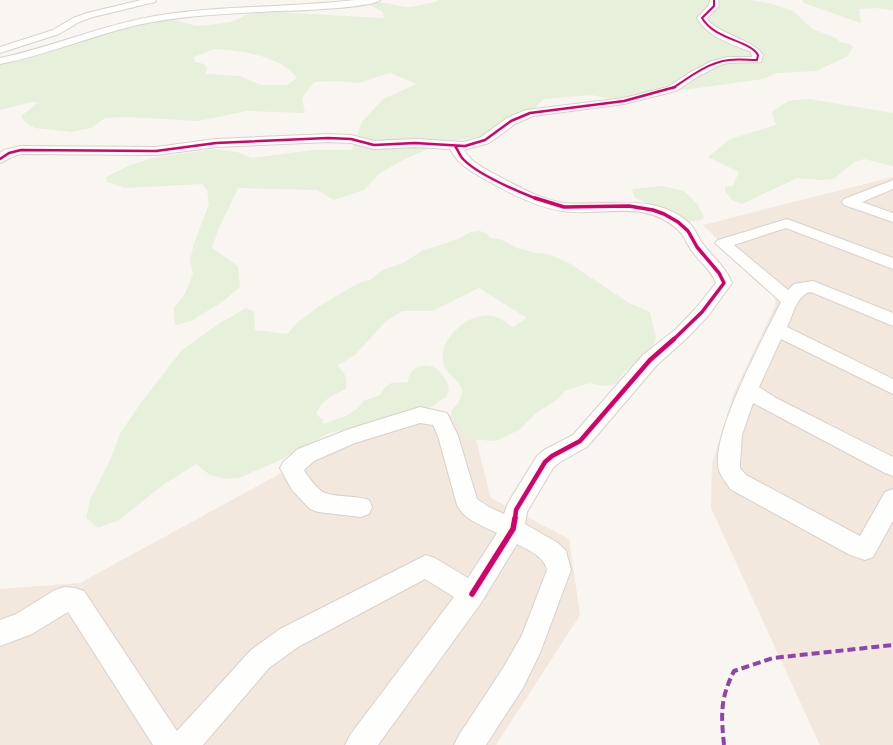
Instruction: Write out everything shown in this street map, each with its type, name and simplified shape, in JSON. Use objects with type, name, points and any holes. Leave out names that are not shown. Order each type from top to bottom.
[{"type":"street","points":[[0,50],[56,32],[74,21],[90,15],[152,0]]},
{"type":"street","points":[[0,61],[36,53],[118,27],[154,20],[202,14],[327,6],[376,0]]},
{"type":"street","points":[[0,159],[9,153],[21,150],[156,152],[216,143],[328,138],[351,139],[374,145],[415,143],[455,146],[474,144],[485,140],[511,121],[530,112],[624,101],[672,89],[693,75],[716,63],[728,60],[757,60],[758,55],[755,50],[716,32],[704,22],[702,18],[714,6],[714,0]]},
{"type":"street","points":[[360,745],[472,594],[513,530],[516,510],[545,462],[552,456],[580,441],[650,360],[682,334],[702,312],[724,283],[720,273],[697,247],[686,228],[663,213],[648,209],[623,207],[564,207],[550,204],[528,195],[476,169],[464,160],[455,146]]},
{"type":"street","points":[[893,184],[849,202],[893,218]]},
{"type":"street","points":[[790,301],[723,243],[787,223],[893,264]]},
{"type":"street","points":[[893,320],[813,286],[800,288],[793,295],[748,390],[732,435],[729,463],[730,470],[738,482],[858,547],[866,548],[893,500]]},
{"type":"street","points":[[777,329],[893,387]]},
{"type":"street","points":[[748,390],[769,403],[893,467]]},
{"type":"street","points":[[361,507],[318,502],[300,483],[291,468],[306,455],[349,437],[420,415],[440,419],[448,436],[468,504],[481,514],[550,551],[557,560],[559,570],[548,604],[531,644],[513,678],[469,745]]},
{"type":"street","points":[[184,745],[260,659],[289,638],[426,566],[472,594]]},
{"type":"street","points":[[0,633],[23,625],[64,599],[75,600],[170,745]]},
{"type":"shaded area","points":[[893,177],[893,745],[820,745],[711,508],[712,463],[734,393],[775,306],[776,296],[703,225]]},
{"type":"shaded area","points":[[400,408],[470,417],[491,498],[569,539],[580,615],[496,745],[0,745],[0,589],[80,583]]},
{"type":"green space","points":[[438,0],[752,0],[772,4],[793,11],[812,29],[836,38],[840,42],[850,44],[853,47],[848,56],[816,71],[777,73],[763,79],[684,90],[654,91],[629,97],[612,99],[591,95],[544,99],[516,125],[509,129],[472,138],[446,141],[405,159],[380,173],[364,190],[334,200],[317,190],[238,188],[220,225],[212,248],[238,266],[240,287],[222,302],[191,321],[175,325],[174,308],[185,294],[193,274],[190,261],[194,243],[209,204],[207,190],[202,184],[125,188],[107,182],[106,177],[128,166],[152,158],[215,149],[237,152],[252,158],[313,150],[352,150],[362,122],[383,99],[417,84],[390,73],[358,83],[336,81],[314,82],[302,98],[305,113],[247,111],[198,121],[129,117],[105,118],[91,128],[72,132],[35,128],[26,123],[21,116],[38,103],[32,102],[0,110],[0,65],[29,58],[118,30],[163,20],[175,20],[196,26],[208,25],[231,22],[246,15],[269,11],[384,18],[383,12],[370,5],[383,3],[408,7],[436,2]],"holes":[[[214,49],[247,53],[271,59],[290,70],[297,78],[287,85],[261,85],[240,76],[205,74],[207,69],[204,64],[195,62],[194,57]]]},
{"type":"green space","points":[[802,0],[893,0],[893,10],[876,8],[859,9],[861,23],[804,3]]},
{"type":"green space","points":[[809,99],[893,113],[893,166],[864,159],[854,162],[834,179],[822,180],[797,178],[742,204],[732,200],[725,191],[725,187],[733,186],[739,172],[708,157],[730,139],[776,125],[772,112],[788,101]]},
{"type":"green space","points":[[662,186],[684,191],[698,205],[704,217],[702,220],[688,222],[635,198],[632,189]]},
{"type":"green space","points":[[480,231],[487,234],[490,238],[500,239],[517,248],[536,253],[548,254],[569,263],[629,303],[650,312],[656,338],[653,347],[622,374],[616,384],[604,386],[589,383],[565,391],[557,400],[536,413],[519,430],[496,441],[468,439],[452,417],[451,411],[460,399],[462,390],[444,366],[443,353],[446,344],[457,328],[474,318],[492,316],[503,320],[513,327],[527,318],[479,288],[432,311],[403,311],[386,321],[356,354],[337,366],[345,376],[346,389],[324,402],[316,414],[323,420],[323,424],[346,416],[358,408],[363,401],[380,395],[384,388],[391,383],[408,382],[411,372],[419,367],[429,366],[434,367],[442,374],[449,389],[446,397],[426,410],[394,419],[329,433],[278,461],[239,478],[226,479],[210,475],[196,464],[163,485],[119,520],[98,528],[86,518],[90,500],[110,460],[121,432],[181,351],[217,325],[246,308],[254,312],[255,330],[287,334],[297,323],[318,307],[355,285],[370,280],[383,270],[403,263],[422,251],[458,239],[471,232]]},
{"type":"marked path","points":[[724,745],[721,717],[725,689],[734,671],[773,658],[893,645]]},
{"type":"cycle path","points":[[0,159],[9,153],[21,150],[156,151],[216,143],[328,138],[351,139],[374,145],[415,143],[465,146],[485,140],[511,121],[530,113],[624,101],[672,89],[693,75],[716,63],[728,60],[757,60],[758,55],[755,50],[717,33],[705,23],[702,18],[714,6],[714,0]]},
{"type":"cycle path","points":[[455,146],[464,160],[485,174],[528,196],[554,205],[564,207],[629,206],[641,207],[664,214],[678,222],[688,231],[697,247],[719,273],[724,283],[702,312],[682,333],[650,360],[580,441],[552,456],[545,462],[516,510],[513,529],[472,594]]}]
